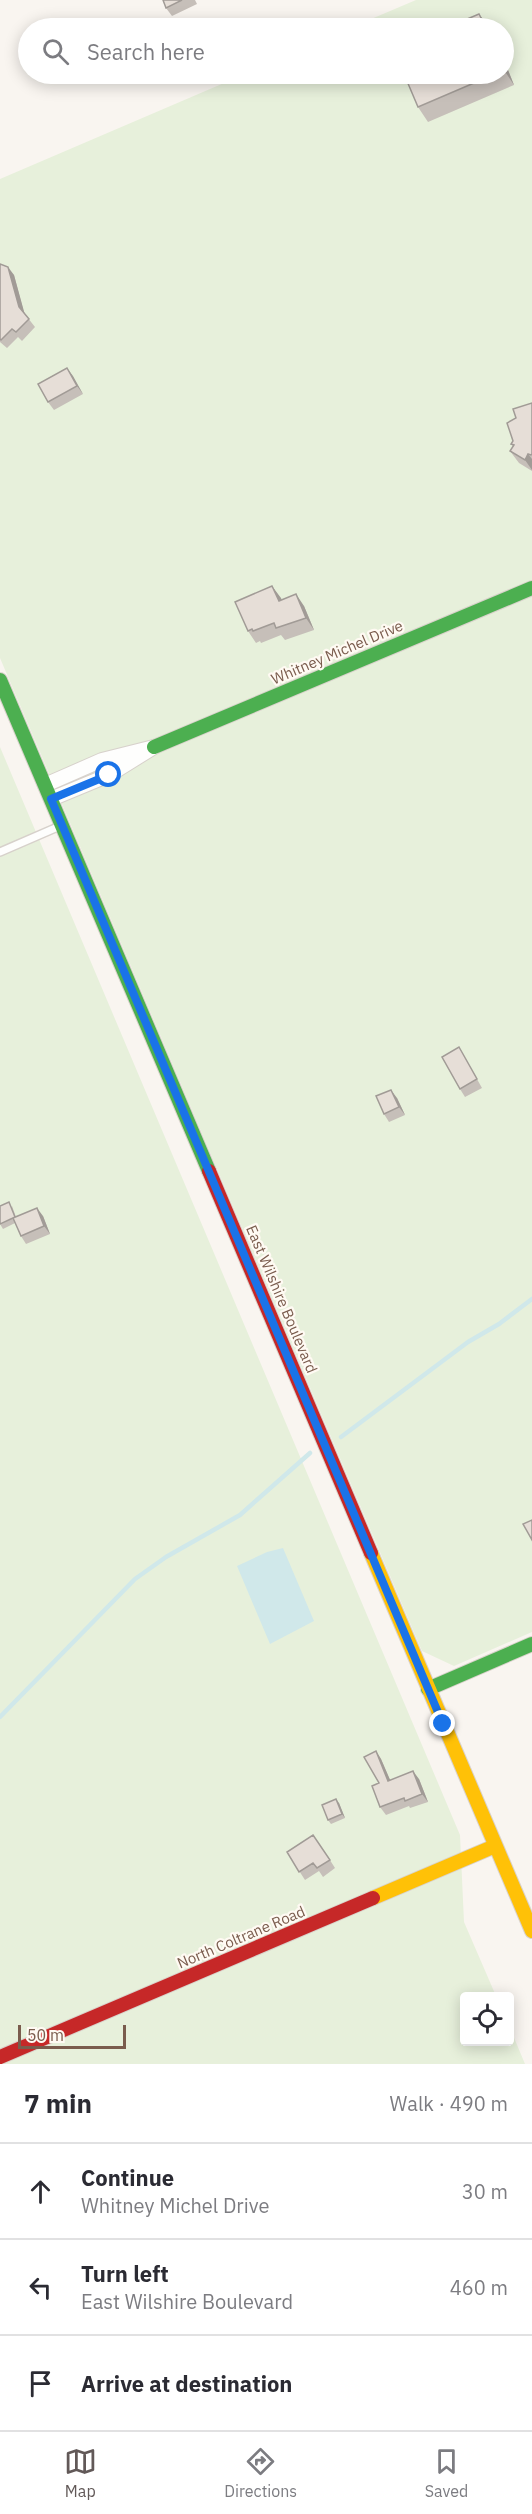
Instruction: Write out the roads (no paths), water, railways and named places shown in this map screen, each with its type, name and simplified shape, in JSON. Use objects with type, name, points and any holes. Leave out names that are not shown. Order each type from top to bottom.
[{"type":"street","name":"Whitney Michel Drive","points":[[45,785],[102,760],[154,747],[532,588]]},
{"type":"street","name":"East Wilshire Boulevard","points":[[0,682],[63,825],[532,1931]]},
{"type":"street","name":"Whitney Michel Drive","points":[[51,799],[109,775],[154,747]]},
{"type":"street","points":[[428,1689],[532,1644]]},
{"type":"street","name":"North Coltrane Road","points":[[0,2057],[495,1846]]},
{"type":"lane","points":[[0,852],[63,825]]},
{"type":"water","points":[[283,1548],[314,1621],[270,1644],[237,1566],[267,1552]]},
{"type":"waterway","points":[[341,1437],[468,1342],[499,1324],[532,1299]]},
{"type":"waterway","points":[[0,1717],[135,1579],[166,1557],[240,1515],[310,1453]]}]
